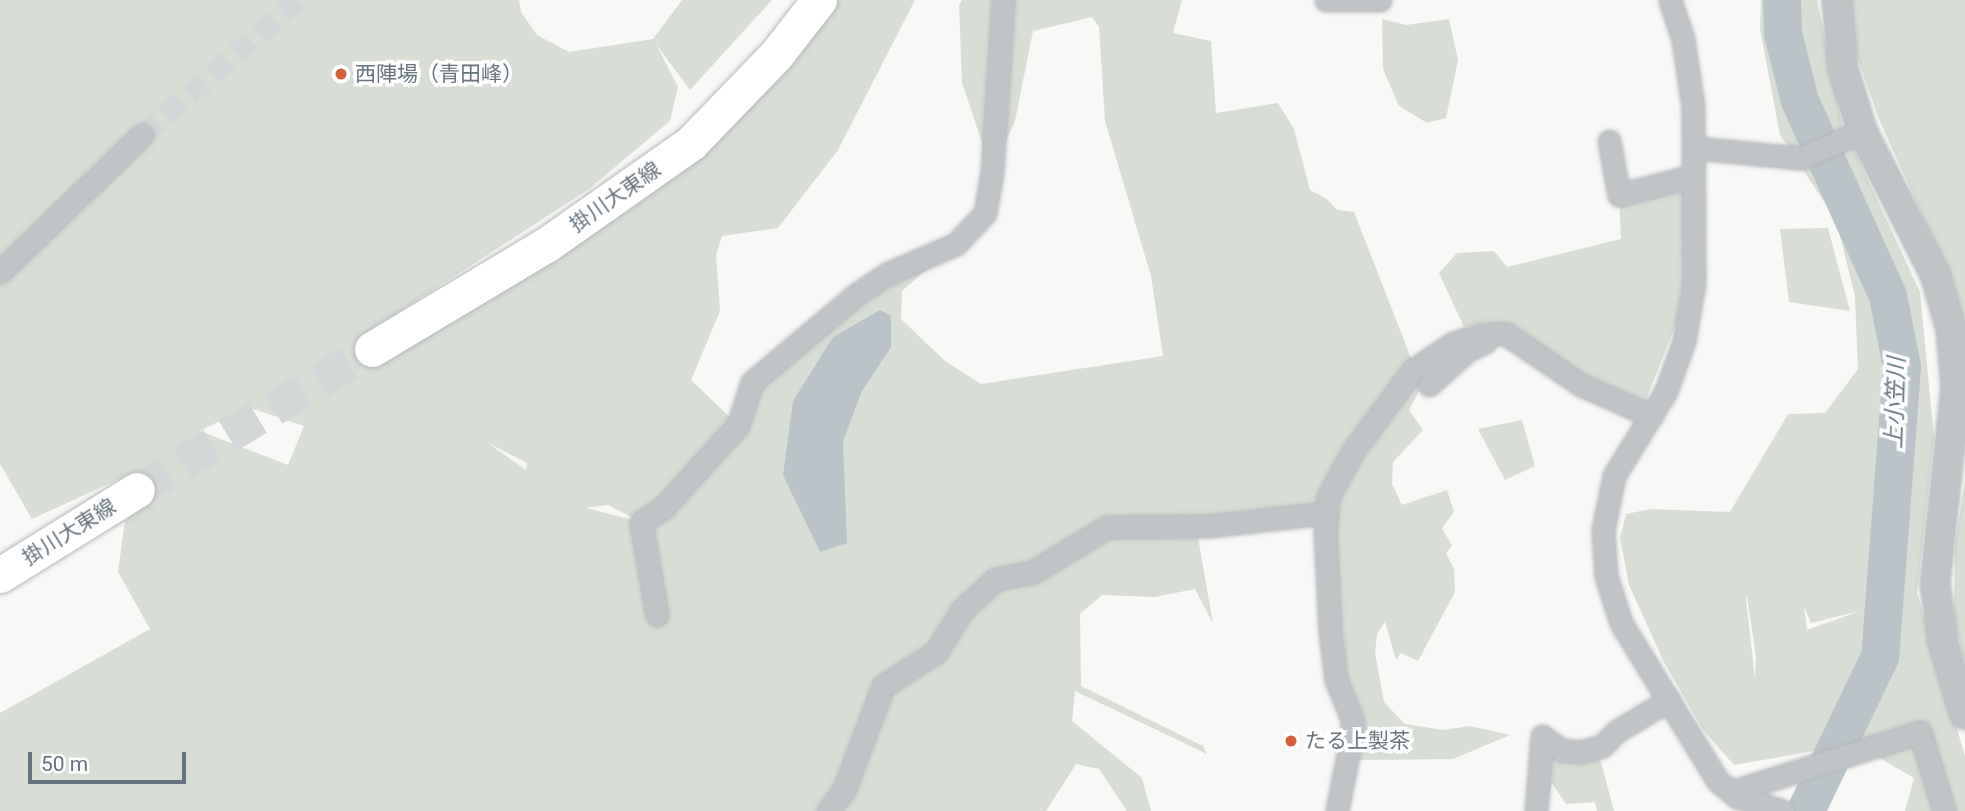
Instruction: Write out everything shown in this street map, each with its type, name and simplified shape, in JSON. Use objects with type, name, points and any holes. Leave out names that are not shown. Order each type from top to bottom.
[{"type":"main road","name":"掛川大東線","points":[[372,349],[546,245],[691,143],[776,55],[819,0]]},
{"type":"main road","name":"掛川大東線","points":[[0,575],[137,490]]},
{"type":"street","points":[[657,615],[641,522],[663,508],[738,425],[752,382],[857,294],[887,274],[956,244],[985,213],[992,172],[1003,0]]},
{"type":"street","points":[[1326,0],[1380,0]]},
{"type":"street","points":[[1670,0],[1683,39],[1695,148],[1692,176],[1692,294],[1684,341],[1666,391],[1614,476],[1603,530],[1606,576],[1621,623],[1718,781],[1737,800],[1783,811]]},
{"type":"street","points":[[1837,0],[1843,68],[1856,134],[1935,274],[1951,329],[1956,387],[1936,583],[1943,642],[1965,715]]},
{"type":"street","points":[[1695,148],[1801,158],[1856,134]]},
{"type":"street","points":[[0,272],[142,135]]},
{"type":"street","points":[[1609,141],[1619,195],[1692,176]]},
{"type":"street","points":[[1337,811],[1352,727],[1336,680],[1330,631],[1326,513],[1328,497],[1353,451],[1413,370],[1453,343],[1482,334],[1506,334],[1581,385],[1651,416]]},
{"type":"street","points":[[1429,384],[1476,344],[1518,340]]},
{"type":"street","points":[[828,811],[844,790],[883,686],[936,652],[962,610],[996,579],[1033,572],[1107,527],[1209,526],[1326,513]]},
{"type":"street","points":[[1536,811],[1542,736],[1561,750],[1580,752],[1602,746],[1618,731],[1669,701]]},
{"type":"street","points":[[1737,800],[1807,768],[1920,732],[1944,811]]},
{"type":"shaded area","points":[[0,0],[519,0],[521,12],[537,35],[569,52],[653,39],[682,0],[772,0],[690,90],[656,44],[678,87],[670,121],[589,189],[365,334],[555,254],[629,210],[833,0],[915,0],[838,150],[778,228],[722,236],[716,255],[720,311],[691,380],[738,425],[746,397],[834,311],[956,244],[902,291],[901,319],[945,361],[981,384],[1163,356],[1151,276],[1105,121],[1099,27],[1092,17],[1033,31],[1015,121],[992,172],[962,83],[959,5],[962,0],[1182,0],[1173,33],[1211,41],[1216,113],[1278,103],[1294,129],[1310,190],[1327,199],[1337,210],[1354,212],[1413,363],[1437,357],[1409,410],[1423,430],[1393,462],[1392,484],[1402,505],[1447,490],[1454,512],[1442,528],[1452,546],[1446,553],[1454,569],[1455,592],[1418,661],[1401,653],[1396,660],[1385,622],[1377,634],[1375,653],[1384,702],[1405,724],[1443,730],[1470,726],[1510,735],[1453,759],[1359,760],[1361,716],[1348,690],[1314,514],[1166,527],[1198,537],[1213,624],[1195,589],[1155,597],[1102,595],[1080,614],[1081,686],[1203,746],[1207,754],[1075,691],[1072,721],[1142,778],[1151,811],[1127,811],[1099,769],[1076,764],[1046,811],[0,811],[0,713],[150,629],[118,572],[125,521],[143,500],[128,475],[32,519],[0,464]],"holes":[[[247,407],[304,426],[288,465],[200,431]],[[488,443],[527,463],[526,470]],[[608,505],[641,522],[586,508]]]},
{"type":"shaded area","points":[[1761,0],[1817,0],[1842,124],[1920,292],[1934,438],[1917,593],[1965,756],[1965,811],[1905,811],[1914,778],[1854,743],[1856,685],[1819,750],[1734,765],[1703,730],[1663,660],[1629,585],[1620,538],[1626,514],[1651,509],[1730,512],[1788,414],[1825,413],[1858,369],[1855,296],[1836,220],[1780,135],[1760,29]],"holes":[[[1746,598],[1756,656],[1755,680]],[[1804,607],[1811,623],[1860,611],[1807,630]]]},
{"type":"shaded area","points":[[1851,0],[1965,0],[1965,332],[1953,283],[1878,117],[1854,47]]},
{"type":"shaded area","points":[[1382,19],[1406,25],[1449,19],[1458,60],[1446,118],[1427,123],[1399,106],[1383,69]]},
{"type":"shaded area","points":[[1687,181],[1684,304],[1643,407],[1487,329],[1489,321],[1464,327],[1439,273],[1457,253],[1494,251],[1507,267],[1621,239],[1619,196]]},
{"type":"shaded area","points":[[1828,228],[1850,311],[1789,302],[1780,229]]},
{"type":"shaded area","points":[[880,310],[891,316],[891,347],[862,391],[843,441],[847,543],[820,552],[783,475],[793,401],[833,337]]},
{"type":"shaded area","points":[[1522,420],[1535,466],[1505,480],[1478,429]]},
{"type":"shaded area","points":[[1965,480],[1965,661],[1954,621],[1955,546]]},
{"type":"shaded area","points":[[1541,743],[1597,747],[1614,811],[1597,811],[1595,802],[1566,804],[1552,783],[1543,811]]},
{"type":"waterway","name":"上小笠川","points":[[1782,0],[1783,34],[1800,101],[1888,296],[1902,367],[1880,657],[1806,811]]},
{"type":"tunnel","points":[[142,135],[298,0]]},
{"type":"tunnel","points":[[137,490],[372,349]]},
{"type":"place","name":"西陣場（青田峰）","points":[[341,74]]},
{"type":"place","name":"たる上製茶","points":[[1291,741]]}]
